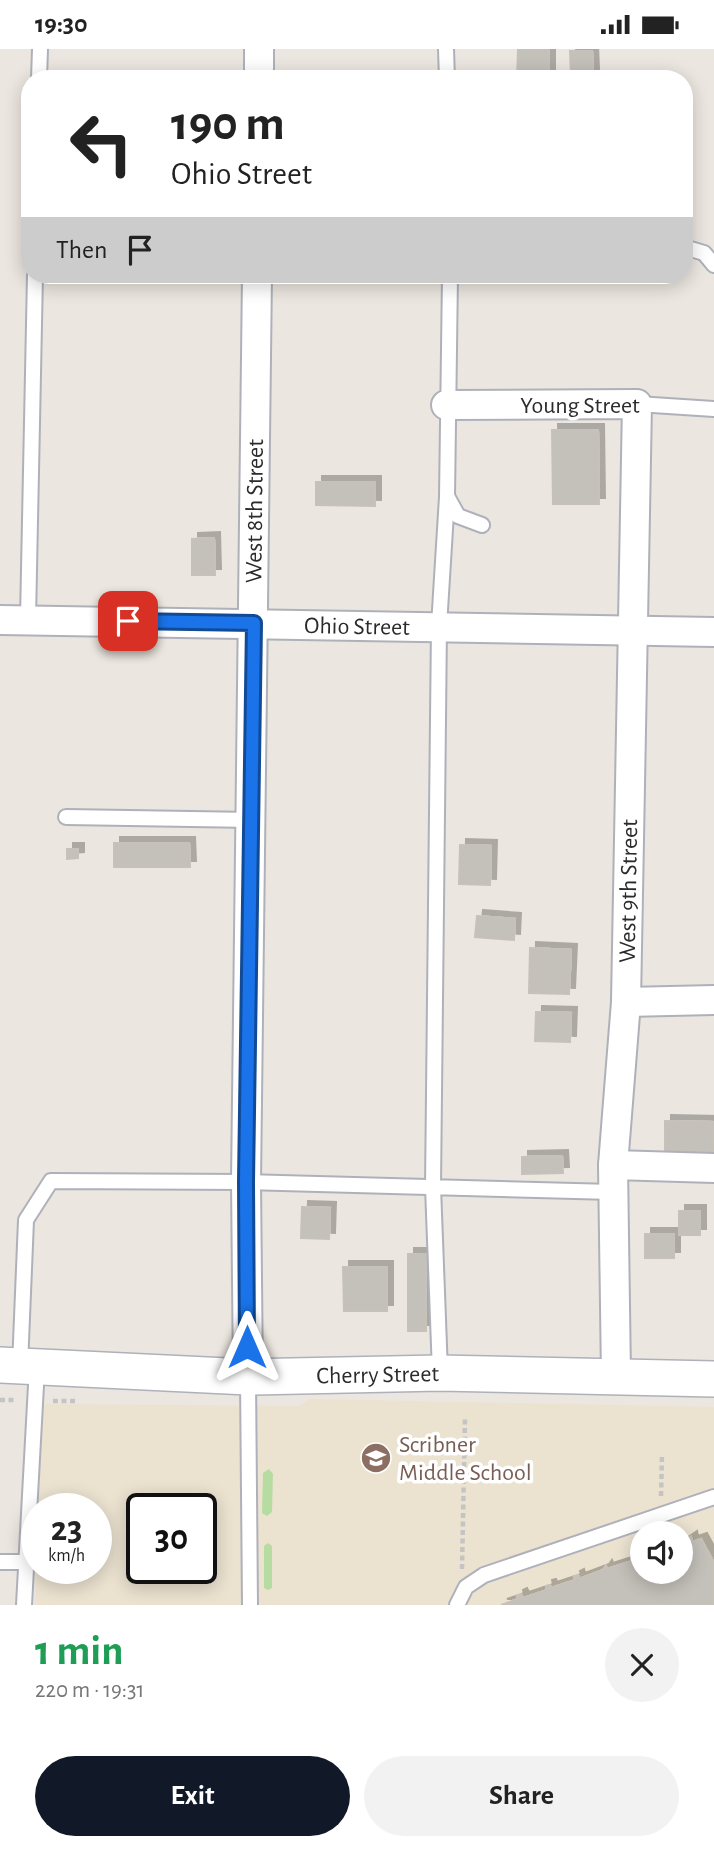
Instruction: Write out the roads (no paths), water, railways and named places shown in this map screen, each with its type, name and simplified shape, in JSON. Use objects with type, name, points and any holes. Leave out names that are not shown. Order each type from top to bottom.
[{"type":"street","points":[[259,49],[259,70]]},
{"type":"street","name":"West 8th Street","points":[[248,1377],[246,1182],[253,820],[257,284]]},
{"type":"street","name":"Young Street","points":[[446,405],[637,404]]},
{"type":"street","name":"West 9th Street","points":[[616,1376],[613,1178],[626,1002],[637,404]]},
{"type":"street","name":"Ohio Street","points":[[14,620],[714,632]]},
{"type":"street","points":[[626,1002],[714,1000]]},
{"type":"street","points":[[613,1178],[714,1168]]},
{"type":"street","name":"Cherry Street","points":[[19,1366],[248,1377],[440,1373],[714,1379]]},
{"type":"lane","points":[[39,70],[40,49]]},
{"type":"lane","points":[[446,49],[447,70]]},
{"type":"lane","points":[[693,250],[704,253],[714,265]]},
{"type":"lane","points":[[14,620],[34,284]]},
{"type":"lane","points":[[440,1373],[433,1187],[439,626],[447,497],[446,405],[450,284]]},
{"type":"lane","name":"Young Street","points":[[637,404],[714,409]]},
{"type":"lane","points":[[447,497],[458,516],[482,525]]},
{"type":"lane","points":[[66,817],[253,820]]},
{"type":"lane","points":[[22,1493],[19,1366],[26,1220],[51,1181],[433,1187],[613,1178]]},
{"type":"lane","points":[[248,1377],[250,1605]]},
{"type":"lane","points":[[457,1605],[466,1587],[515,1564],[714,1497]]},
{"type":"lane","points":[[0,1562],[21,1562]]},
{"type":"lane","points":[[24,1584],[24,1605]]},
{"type":"place","name":"Scribner Middle School","points":[[376,1458]]}]
